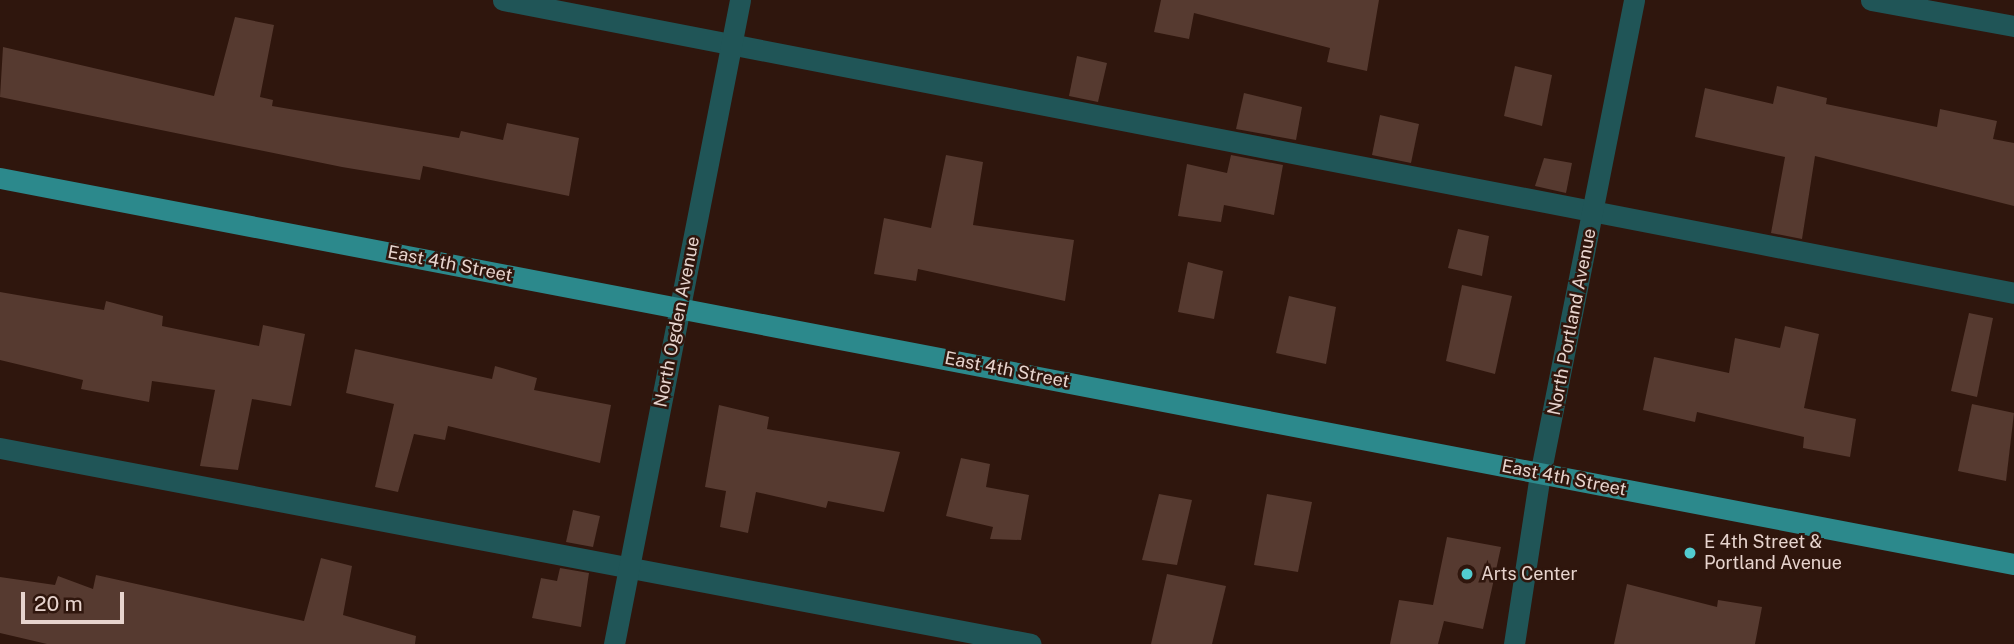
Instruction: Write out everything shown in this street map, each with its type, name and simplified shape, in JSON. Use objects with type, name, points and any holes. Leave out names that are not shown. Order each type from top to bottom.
[{"type":"main road","name":"East 4th Street","points":[[0,177],[2014,564]]},
{"type":"street","points":[[503,0],[2014,293]]},
{"type":"street","name":"North Ogden Avenue","points":[[614,644],[740,0]]},
{"type":"street","name":"North Portland Avenue","points":[[1514,644],[1540,475],[1634,0]]},
{"type":"street","points":[[1871,0],[2014,26]]},
{"type":"street","points":[[0,448],[1031,644]]},
{"type":"building","points":[[1161,0],[1379,0],[1367,71],[1327,62],[1330,48],[1194,13],[1189,39],[1154,32]]},
{"type":"building","points":[[235,17],[274,25],[260,97],[273,100],[272,106],[459,138],[461,131],[503,140],[507,123],[579,138],[569,196],[423,166],[420,180],[342,167],[0,97],[3,47],[214,96]]},
{"type":"building","points":[[1077,56],[1107,63],[1098,102],[1069,96]]},
{"type":"building","points":[[1515,66],[1552,75],[1542,126],[1504,116]]},
{"type":"building","points":[[1777,86],[1827,98],[1826,104],[1937,127],[1940,109],[1997,121],[1993,139],[2014,143],[2014,206],[1815,156],[1802,239],[1771,233],[1785,157],[1695,137],[1705,88],[1773,104]]},
{"type":"building","points":[[1244,93],[1302,107],[1296,140],[1236,129]]},
{"type":"building","points":[[1380,115],[1419,124],[1411,163],[1372,155]]},
{"type":"building","points":[[946,155],[983,162],[973,225],[1074,240],[1065,301],[918,269],[916,281],[874,274],[884,218],[931,228]]},
{"type":"building","points":[[1231,155],[1283,165],[1274,215],[1224,205],[1221,222],[1178,216],[1187,164],[1227,173]]},
{"type":"building","points":[[1544,158],[1572,163],[1566,193],[1535,186]]},
{"type":"building","points":[[1458,229],[1489,236],[1482,276],[1448,268]]},
{"type":"building","points":[[1188,262],[1223,271],[1214,319],[1178,312]]},
{"type":"building","points":[[1462,285],[1512,296],[1495,374],[1446,361]]},
{"type":"building","points":[[0,292],[104,310],[106,301],[163,316],[162,326],[259,346],[263,325],[305,334],[291,406],[252,399],[238,470],[200,466],[215,390],[152,381],[149,402],[81,389],[83,380],[0,360]]},
{"type":"building","points":[[1289,296],[1336,307],[1326,364],[1276,353]]},
{"type":"building","points":[[1969,313],[1993,318],[1977,397],[1951,391]]},
{"type":"building","points":[[1785,326],[1819,334],[1804,408],[1856,419],[1850,457],[1803,448],[1804,437],[1697,412],[1695,422],[1643,410],[1654,357],[1729,373],[1735,338],[1780,348]]},
{"type":"building","points":[[355,349],[492,379],[495,366],[537,378],[534,390],[611,405],[600,463],[448,426],[445,440],[414,434],[398,492],[375,487],[394,404],[346,393]]},
{"type":"building","points":[[1972,404],[2014,413],[2006,481],[1958,471]]},
{"type":"building","points":[[719,405],[769,417],[767,429],[900,452],[884,512],[828,501],[826,508],[756,492],[748,533],[720,527],[726,491],[705,487]]},
{"type":"building","points":[[961,458],[990,464],[986,487],[1029,495],[1021,540],[990,539],[993,527],[946,516]]},
{"type":"building","points":[[1159,494],[1192,500],[1177,565],[1142,560]]},
{"type":"building","points":[[1267,494],[1312,502],[1298,572],[1254,565]]},
{"type":"building","points":[[573,510],[600,516],[593,547],[566,542]]},
{"type":"building","name":"Arts Center","points":[[1447,537],[1501,547],[1483,629],[1444,621],[1438,644],[1390,644],[1399,600],[1433,605]]},
{"type":"building","points":[[321,558],[352,566],[343,615],[416,636],[415,644],[47,644],[0,633],[0,577],[55,585],[58,576],[93,589],[96,575],[304,621]]},
{"type":"building","points":[[560,568],[589,573],[581,627],[532,618],[541,578],[557,581]]},
{"type":"building","points":[[1167,574],[1226,586],[1212,644],[1151,644]]},
{"type":"building","points":[[1627,584],[1717,607],[1718,600],[1762,607],[1755,644],[1614,644]]},
{"type":"place","name":"E 4th Street & Portland Avenue","points":[[1690,553]]},
{"type":"place","name":"Arts Center","points":[[1467,574]]}]
